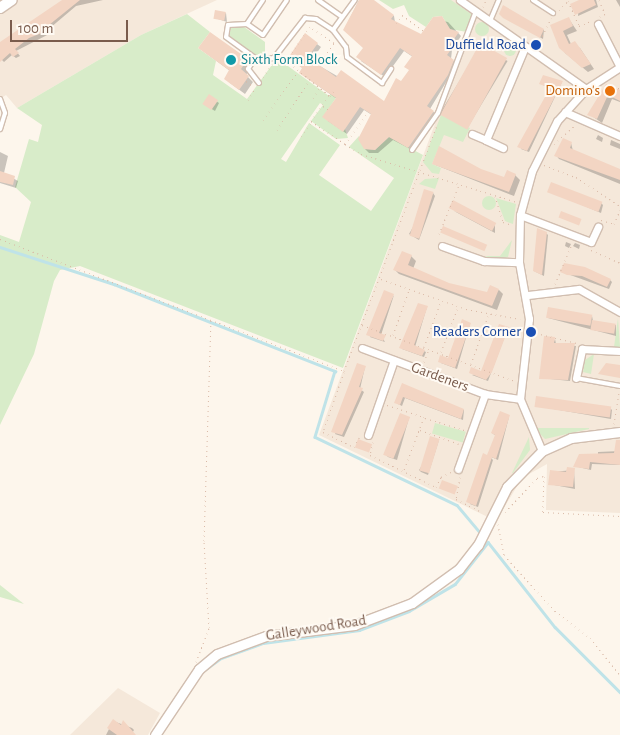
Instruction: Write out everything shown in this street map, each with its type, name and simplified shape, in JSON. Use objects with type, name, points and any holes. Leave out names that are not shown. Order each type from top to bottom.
[{"type":"main road","points":[[0,8],[12,0]]},
{"type":"street","points":[[460,0],[490,21],[524,49],[567,72],[586,89]]},
{"type":"street","points":[[542,451],[520,399],[520,383],[529,319],[528,295],[519,262],[520,215],[522,203],[546,140],[565,112],[586,89],[620,67],[598,24]]},
{"type":"street","points":[[486,140],[524,49]]},
{"type":"street","points":[[565,112],[620,136]]},
{"type":"street","points":[[472,134],[503,148]]},
{"type":"street","points":[[520,215],[591,242],[598,227]]},
{"type":"street","points":[[442,246],[484,262],[519,262]]},
{"type":"street","points":[[528,295],[552,289],[580,289],[620,312]]},
{"type":"street","name":"Gardeners","points":[[362,348],[485,394],[520,399]]},
{"type":"street","points":[[576,378],[582,349],[620,351]]},
{"type":"street","name":"Gardeners","points":[[368,435],[394,360]]},
{"type":"street","name":"Gardeners","points":[[458,469],[485,394]]},
{"type":"street","name":"Galleywood Road","points":[[155,735],[199,669],[239,644],[266,636],[354,624],[412,603],[459,569],[496,514],[520,471],[542,451],[571,438],[618,432]]},
{"type":"lane","points":[[246,24],[263,0]]},
{"type":"lane","points":[[258,60],[226,37],[228,24],[246,24],[263,34],[287,0]]},
{"type":"lane","points":[[318,0],[342,17]]},
{"type":"lane","points":[[333,30],[355,0]]},
{"type":"lane","points":[[490,21],[499,0]]},
{"type":"lane","points":[[533,0],[553,13]]},
{"type":"lane","points":[[412,150],[438,113],[476,11]]},
{"type":"lane","points":[[259,83],[248,69],[258,60],[274,58],[305,18],[316,18],[333,30],[346,47],[347,57],[382,82],[391,69]]},
{"type":"lane","points":[[0,99],[5,113],[0,129]]},
{"type":"lane","points":[[576,378],[620,387]]},
{"type":"path","points":[[538,45],[553,13],[569,1],[579,26],[605,14],[599,0]]},
{"type":"path","points":[[396,23],[402,14],[424,31]]},
{"type":"path","points":[[262,120],[299,70],[286,60],[310,27],[334,42],[319,65]]},
{"type":"path","points":[[296,73],[330,96]]},
{"type":"path","points":[[600,79],[620,89]]},
{"type":"path","points":[[246,81],[256,88]]},
{"type":"path","points":[[277,130],[308,81]]},
{"type":"path","points":[[313,98],[319,89]]},
{"type":"path","points":[[301,136],[335,89]]},
{"type":"path","points":[[323,105],[328,109]]},
{"type":"path","points":[[345,144],[368,112]]},
{"type":"path","points":[[546,140],[557,145],[560,137],[582,120]]},
{"type":"path","points":[[311,121],[361,154],[420,170],[494,196],[522,203]]},
{"type":"path","points":[[354,447],[323,432],[344,371],[438,123]]},
{"type":"path","points":[[537,162],[576,177],[620,206]]},
{"type":"path","points":[[439,234],[459,184]]},
{"type":"path","points":[[494,196],[503,222],[514,226]]},
{"type":"path","points":[[598,227],[601,219],[614,224],[620,210]]},
{"type":"path","points":[[552,289],[575,236]]},
{"type":"path","points":[[0,240],[211,318],[344,371]]},
{"type":"path","points":[[591,242],[590,252],[620,263]]},
{"type":"path","points":[[380,278],[441,301],[488,315],[529,319]]},
{"type":"path","points":[[393,336],[410,289]]},
{"type":"path","points":[[424,347],[441,301]]},
{"type":"path","points":[[440,353],[458,306]]},
{"type":"path","points":[[471,365],[488,315]]},
{"type":"path","points":[[199,669],[195,659],[209,628],[204,541],[211,318]]},
{"type":"path","points":[[362,325],[520,383]]},
{"type":"path","points":[[532,333],[574,340],[582,349]]},
{"type":"path","points":[[421,370],[429,349]]},
{"type":"path","points":[[618,432],[620,387]]},
{"type":"path","points":[[380,402],[472,433]]},
{"type":"path","points":[[404,471],[424,417]]},
{"type":"path","points":[[419,430],[467,447]]},
{"type":"path","points":[[370,454],[436,487],[441,477],[458,469],[456,499],[496,514]]},
{"type":"path","points":[[496,514],[537,478],[544,476],[544,512],[620,516]]},
{"type":"path","points":[[496,514],[504,555],[555,612],[590,638],[620,675]]},
{"type":"shaded area","points":[[0,0],[217,0],[141,35],[17,108],[6,95],[0,99]]},
{"type":"shaded area","points":[[449,0],[620,0],[620,513],[546,510],[547,464],[522,478],[496,521],[319,435],[474,19]]},
{"type":"shaded area","points":[[118,688],[160,713],[148,735],[70,735]]},
{"type":"green space","points":[[379,0],[451,0],[474,16],[467,32],[450,29],[442,16],[433,17],[426,27],[409,16],[404,5],[393,9]]},
{"type":"green space","points":[[187,14],[210,32],[198,48],[216,61],[213,75],[247,99],[277,58],[329,96],[335,89],[340,92],[323,117],[345,129],[348,138],[336,139],[311,121],[323,105],[320,103],[281,159],[286,162],[309,123],[340,145],[319,175],[371,211],[394,178],[349,147],[359,136],[365,149],[375,150],[389,137],[423,155],[343,368],[80,266],[60,270],[54,281],[34,354],[0,425],[0,235],[19,242],[31,202],[15,187],[29,139],[38,142],[42,125],[17,108],[141,35]]},
{"type":"green space","points":[[482,22],[487,24],[489,29],[487,34],[482,36],[477,34],[475,29],[477,24]]},
{"type":"green space","points":[[232,24],[240,24],[265,42],[265,59],[258,60],[228,39]]},
{"type":"green space","points":[[508,44],[512,44],[516,50],[512,56],[508,56],[504,52],[504,48]]},
{"type":"green space","points":[[441,115],[470,128],[463,142],[444,135],[432,164],[441,168],[439,174],[432,173],[423,162]]},
{"type":"green space","points":[[439,178],[435,189],[419,184],[425,179]]},
{"type":"green space","points":[[489,196],[494,198],[496,203],[494,208],[489,210],[484,208],[482,203],[484,198]]},
{"type":"green space","points":[[496,198],[516,204],[513,224],[505,221]]},
{"type":"green space","points":[[512,240],[508,257],[496,259],[484,256],[500,256]]},
{"type":"green space","points":[[618,318],[620,347],[616,348],[614,347]]},
{"type":"green space","points":[[594,354],[591,374],[583,372],[585,360]]},
{"type":"green space","points":[[435,423],[466,432],[463,442],[432,434]]},
{"type":"green space","points":[[534,428],[589,428],[589,429],[545,439]]},
{"type":"green space","points":[[529,437],[530,450],[512,473]]},
{"type":"green space","points":[[0,585],[24,604],[0,597]]},
{"type":"building","points":[[62,0],[80,0],[49,25],[52,29],[29,38],[15,49],[19,53],[13,57],[10,53],[0,62],[0,42]]},
{"type":"building","points":[[359,0],[374,0],[394,15],[391,19],[421,34],[433,17],[442,16],[450,29],[459,32],[449,46],[452,48],[447,55],[454,60],[448,75],[427,106],[434,111],[408,148],[389,137],[375,150],[364,149],[358,139],[371,114],[360,107],[343,132],[322,117],[336,98],[299,73],[302,68],[288,58],[305,33],[318,43],[308,57],[336,77],[341,70],[384,101],[396,78],[401,81],[409,70],[404,67],[412,56],[400,48],[381,75],[356,57],[363,48],[343,30]]},
{"type":"building","points":[[579,0],[594,0],[596,5],[575,15],[570,4]]},
{"type":"building","points":[[503,5],[544,29],[540,38],[503,18],[499,14]]},
{"type":"building","points":[[215,10],[226,12],[224,21],[213,19]]},
{"type":"building","points":[[569,17],[573,26],[563,31],[569,44],[575,41],[591,64],[582,68],[559,48],[550,25]]},
{"type":"building","name":"Sixth Form Block","points":[[210,32],[248,59],[241,69],[249,76],[239,90],[224,79],[229,70],[198,48]]},
{"type":"building","points":[[480,43],[507,58],[467,130],[440,115]]},
{"type":"building","points":[[543,75],[563,81],[527,151],[517,147],[550,88],[539,84]]},
{"type":"building","points":[[606,84],[620,90],[620,101],[608,95],[597,119],[587,115]]},
{"type":"building","points":[[209,94],[218,100],[211,110],[202,104]]},
{"type":"building","points":[[563,138],[572,142],[570,148],[620,169],[620,180],[554,156]]},
{"type":"building","points":[[439,146],[481,169],[504,177],[507,170],[516,174],[509,192],[432,164]]},
{"type":"building","points":[[0,171],[15,176],[13,185],[0,182]]},
{"type":"building","points":[[551,182],[602,202],[598,212],[547,192]]},
{"type":"building","points":[[424,189],[434,192],[419,239],[410,236]]},
{"type":"building","points":[[453,200],[496,223],[492,231],[449,208]]},
{"type":"building","points":[[561,211],[582,219],[579,225],[558,218]]},
{"type":"building","points":[[443,226],[487,245],[484,251],[440,232]]},
{"type":"building","points":[[537,228],[547,232],[542,275],[533,271]]},
{"type":"building","points":[[402,251],[412,255],[408,265],[449,283],[487,292],[490,285],[499,289],[492,306],[393,270]]},
{"type":"building","points":[[564,263],[585,267],[611,279],[607,287],[582,276],[567,275],[560,272]]},
{"type":"building","points":[[384,290],[394,294],[379,333],[386,335],[383,341],[366,335]]},
{"type":"building","points":[[418,303],[428,306],[414,345],[425,350],[422,356],[399,348]]},
{"type":"building","points":[[548,307],[592,315],[590,326],[546,318]]},
{"type":"building","points":[[462,319],[471,323],[455,368],[438,362],[440,355],[448,358]]},
{"type":"building","points":[[592,320],[616,324],[614,334],[590,330]]},
{"type":"building","points":[[499,324],[509,327],[492,372],[486,380],[469,373],[471,367],[481,371]]},
{"type":"building","points":[[544,336],[555,337],[554,343],[575,343],[568,380],[539,379]]},
{"type":"building","points":[[357,363],[366,366],[359,387],[363,388],[342,435],[331,432]]},
{"type":"building","points":[[606,363],[620,365],[620,378],[598,374]]},
{"type":"building","points":[[402,383],[464,409],[461,419],[403,397],[400,405],[394,403]]},
{"type":"building","points":[[536,396],[611,407],[610,417],[534,407]]},
{"type":"building","points":[[500,411],[510,415],[496,459],[492,457],[476,506],[466,502],[483,453],[487,455],[495,435],[491,433]]},
{"type":"building","points":[[400,413],[410,417],[393,459],[383,455]]},
{"type":"building","points":[[430,436],[440,439],[429,473],[419,470]]},
{"type":"building","points":[[358,439],[372,444],[369,453],[355,447]]},
{"type":"building","points":[[616,440],[620,440],[620,465],[590,462],[589,469],[573,467],[579,454],[614,453]]},
{"type":"building","points":[[567,467],[575,468],[573,487],[548,485],[550,470],[566,472]]},
{"type":"building","points":[[442,480],[458,486],[455,494],[439,488]]},
{"type":"building","points":[[113,719],[121,725],[123,720],[136,735],[117,735],[107,728]]},
{"type":"waterway","points":[[0,247],[114,284],[335,371],[315,437],[457,505],[481,534]]},
{"type":"waterway","points":[[203,671],[221,658],[263,643],[359,630],[409,611],[455,584],[488,542],[555,627],[620,692]]},
{"type":"place","name":"Duffield Road","points":[[536,45]]},
{"type":"place","name":"Sixth Form Block","points":[[231,60]]},
{"type":"place","name":"Domino's","points":[[610,91]]},
{"type":"place","name":"Readers Corner","points":[[531,332]]}]
